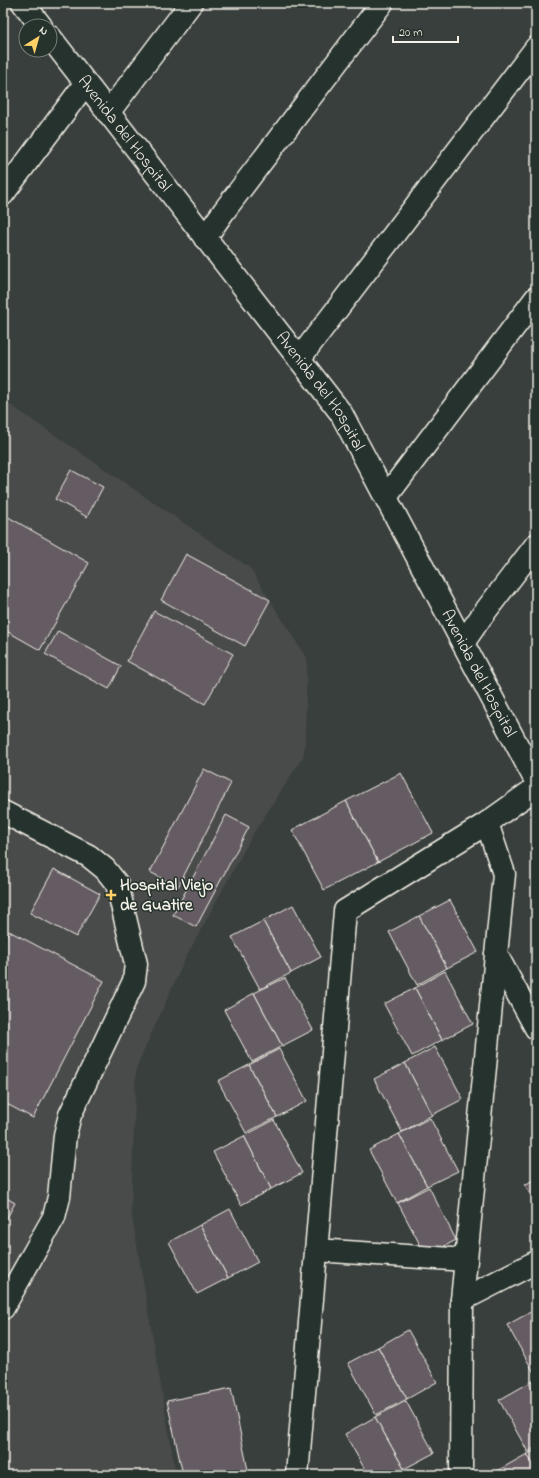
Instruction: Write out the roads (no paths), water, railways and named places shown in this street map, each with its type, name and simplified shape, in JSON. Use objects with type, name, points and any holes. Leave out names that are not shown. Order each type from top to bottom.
[{"type":"street","points":[[23,3],[35,18]]},
{"type":"street","points":[[108,113],[192,3]]},
{"type":"street","points":[[205,238],[382,3]]},
{"type":"street","name":"Avenida del Hospital","points":[[58,48],[341,413],[536,781]]},
{"type":"street","points":[[299,359],[536,48]]},
{"type":"street","points":[[3,194],[85,84]]},
{"type":"street","points":[[386,498],[536,298]]},
{"type":"street","points":[[463,643],[536,545]]},
{"type":"street","points":[[297,1475],[345,911],[487,824],[536,788]]},
{"type":"street","points":[[3,812],[89,856],[105,869],[117,884],[136,964],[134,981],[70,1115],[65,1135],[59,1197],[54,1217],[3,1308]]},
{"type":"street","points":[[461,1475],[462,1300],[504,874],[487,824]]},
{"type":"street","points":[[496,954],[536,1028]]},
{"type":"street","points":[[316,1250],[466,1260]]},
{"type":"street","points":[[462,1300],[536,1262]]},
{"type":"place","name":"Hospital Viejo de Guatire","points":[[111,895]]}]
